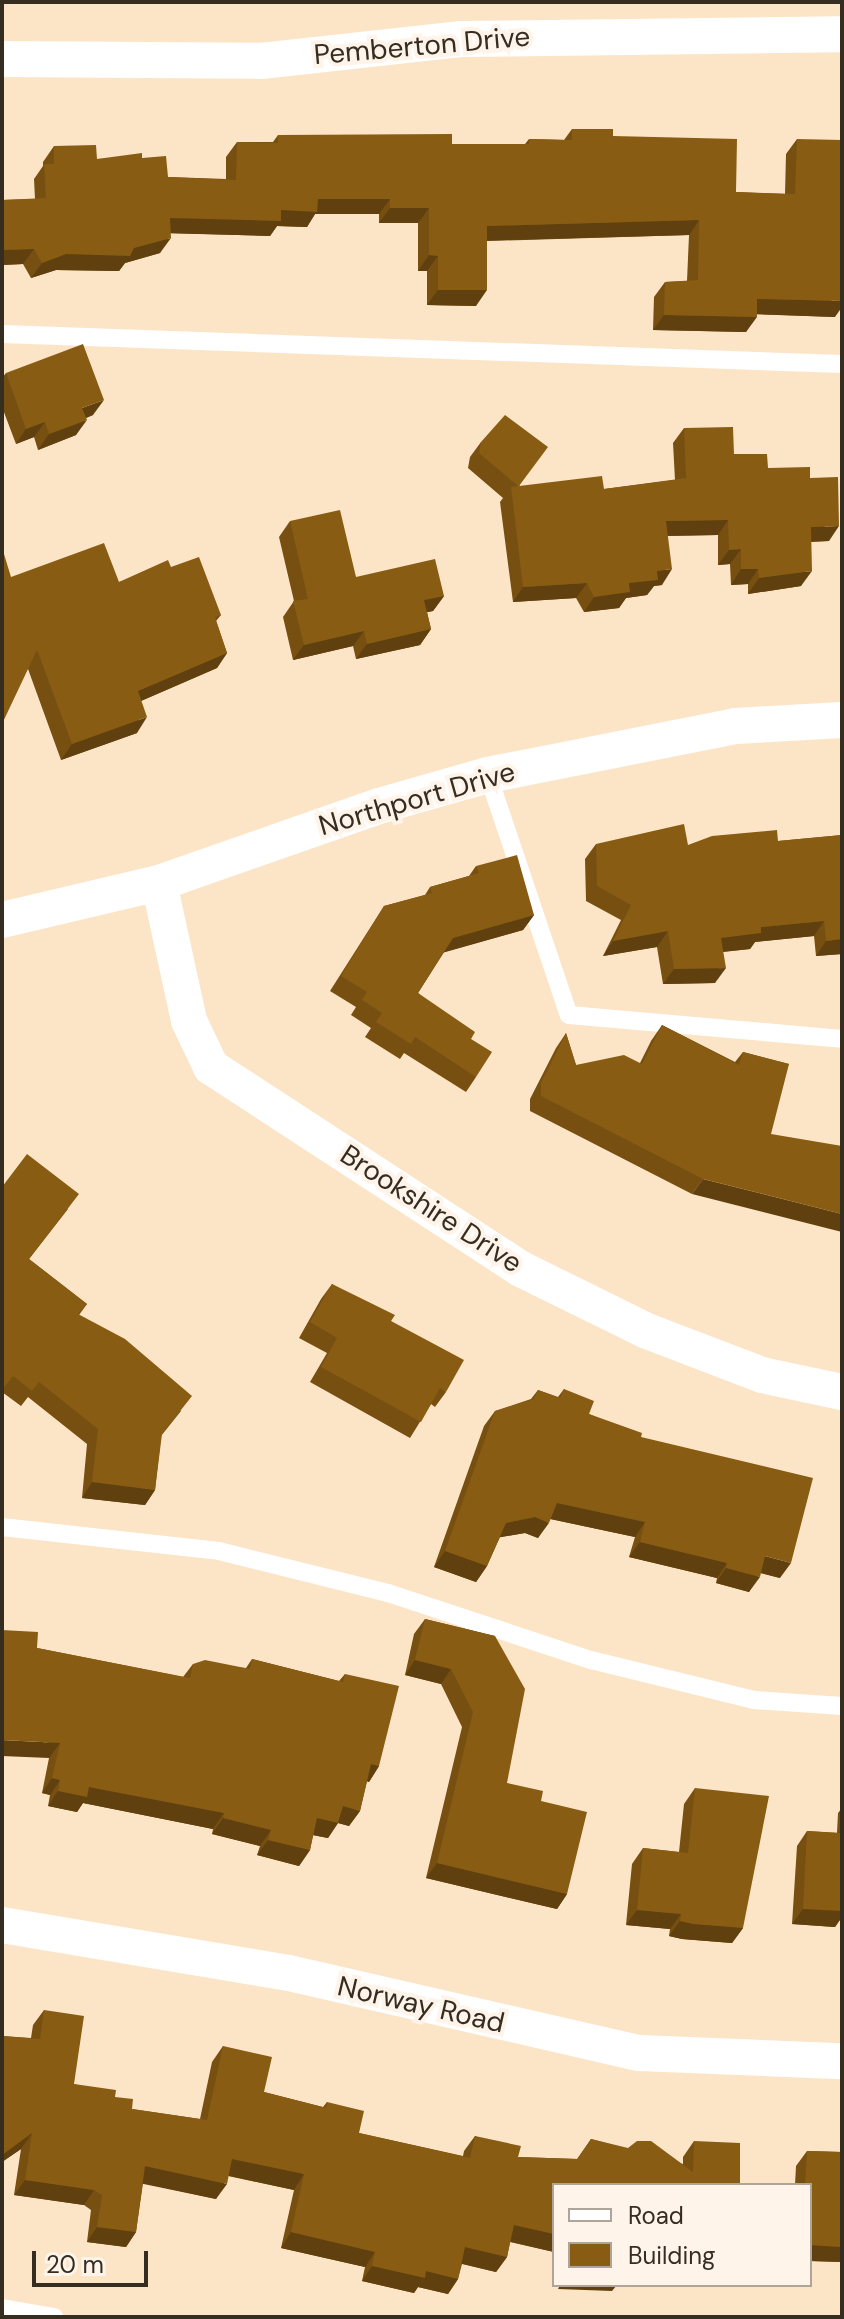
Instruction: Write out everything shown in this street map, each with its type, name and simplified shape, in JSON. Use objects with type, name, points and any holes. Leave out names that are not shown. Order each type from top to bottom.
[{"type":"street","name":"Pemberton Drive","points":[[2,59],[261,61],[460,39],[842,34]]},
{"type":"street","name":"Northport Drive","points":[[2,920],[159,883],[379,806],[488,775],[735,726],[842,720]]},
{"type":"street","name":"Brookshire Drive","points":[[159,883],[189,1021],[211,1067],[521,1269],[647,1331],[762,1375],[842,1392]]},
{"type":"street","name":"Norway Road","points":[[2,1925],[289,1973],[639,2053],[842,2061]]},
{"type":"lane","points":[[2,334],[842,364]]},
{"type":"lane","points":[[488,775],[569,1015],[842,1039]]},
{"type":"lane","points":[[2,1527],[219,1551],[388,1593],[606,1664],[754,1700],[842,1706]]},
{"type":"lane","points":[[2,2308],[54,2317]]},
{"type":"building","points":[[572,129],[613,129],[613,136],[737,139],[736,192],[795,194],[797,139],[842,140],[842,301],[757,299],[757,317],[664,315],[665,282],[698,280],[699,220],[487,226],[487,290],[438,290],[438,256],[429,255],[429,208],[390,208],[390,199],[318,199],[317,212],[281,210],[281,221],[170,218],[171,238],[134,248],[130,256],[66,254],[42,263],[34,249],[2,250],[2,200],[46,198],[44,164],[54,164],[54,146],[96,145],[97,159],[142,153],[142,158],[166,156],[168,177],[236,180],[237,142],[278,143],[278,135],[452,134],[452,144],[529,144],[529,139],[572,140]]},
{"type":"building","points":[[83,344],[104,400],[82,408],[87,420],[49,434],[45,422],[26,429],[6,373]]},
{"type":"building","points":[[505,415],[548,447],[519,486],[602,476],[604,489],[686,478],[684,428],[733,427],[734,454],[767,454],[768,468],[810,467],[810,478],[838,477],[839,526],[811,527],[812,571],[759,578],[758,569],[741,569],[741,549],[729,550],[728,520],[666,521],[672,569],[657,571],[658,580],[629,583],[630,592],[594,597],[587,583],[523,587],[511,487],[518,486],[479,453],[481,442]]},
{"type":"building","points":[[340,510],[356,577],[435,559],[444,596],[424,600],[431,629],[367,644],[364,631],[304,645],[293,601],[308,599],[290,521]]},
{"type":"building","points":[[104,543],[119,582],[168,560],[171,567],[199,557],[221,615],[215,617],[227,653],[138,691],[147,717],[72,744],[37,650],[2,724],[2,555],[11,577]]},
{"type":"building","points":[[684,824],[688,845],[712,836],[777,830],[778,841],[842,835],[842,939],[826,941],[824,921],[761,927],[761,933],[721,938],[726,968],[674,969],[668,931],[613,941],[631,905],[597,886],[596,844]]},
{"type":"building","points":[[517,855],[534,915],[453,938],[418,993],[475,1032],[471,1039],[492,1052],[476,1077],[415,1037],[411,1044],[376,1022],[382,1013],[362,1000],[367,992],[341,976],[384,906],[432,893],[430,887],[479,873],[476,866]]},
{"type":"building","points":[[662,1025],[739,1065],[743,1052],[789,1064],[771,1134],[842,1146],[842,1214],[703,1179],[541,1096],[541,1083],[566,1033],[576,1065],[624,1055],[642,1064]]},
{"type":"building","points":[[27,1154],[79,1194],[29,1259],[87,1304],[78,1314],[125,1339],[192,1396],[162,1434],[155,1490],[92,1482],[98,1429],[39,1382],[32,1391],[13,1376],[2,1390],[2,1187]]},
{"type":"building","points":[[332,1284],[395,1315],[391,1321],[464,1360],[446,1392],[440,1388],[421,1422],[321,1367],[337,1338],[310,1322]]},
{"type":"building","points":[[564,1389],[594,1401],[589,1414],[642,1433],[641,1437],[813,1478],[791,1563],[765,1556],[760,1577],[726,1568],[727,1563],[640,1542],[645,1522],[557,1503],[549,1523],[535,1517],[506,1523],[487,1566],[445,1551],[495,1411],[534,1399],[538,1390],[560,1398]]},
{"type":"building","points":[[425,1619],[495,1636],[525,1689],[507,1783],[543,1791],[541,1801],[587,1812],[567,1894],[437,1863],[473,1712],[451,1669],[415,1660]]},
{"type":"building","points":[[2,1630],[38,1632],[37,1648],[190,1678],[193,1664],[205,1660],[250,1669],[252,1659],[343,1682],[345,1674],[399,1686],[379,1766],[371,1764],[360,1811],[343,1806],[338,1823],[317,1818],[310,1850],[268,1840],[271,1830],[223,1818],[224,1813],[89,1787],[87,1797],[58,1791],[60,1780],[52,1778],[60,1743],[2,1740]]},
{"type":"building","points":[[695,1788],[769,1796],[743,1928],[693,1924],[680,1921],[681,1914],[637,1910],[643,1848],[688,1853]]},
{"type":"building","points":[[807,1831],[842,1833],[842,1911],[803,1909]]},
{"type":"building","points":[[44,2010],[84,2016],[74,2084],[116,2090],[115,2097],[133,2099],[132,2109],[207,2120],[223,2046],[272,2057],[264,2092],[326,2108],[327,2102],[364,2111],[359,2133],[470,2158],[475,2136],[521,2146],[518,2157],[578,2159],[591,2139],[628,2148],[637,2141],[651,2141],[693,2172],[694,2141],[740,2143],[740,2183],[552,2183],[552,2234],[514,2225],[507,2257],[465,2247],[458,2279],[426,2271],[425,2278],[372,2266],[375,2252],[291,2232],[304,2174],[232,2159],[227,2184],[145,2166],[136,2232],[97,2227],[102,2195],[94,2190],[25,2180],[32,2133],[2,2155],[2,2036],[40,2039]]},
{"type":"building","points":[[807,2151],[842,2152],[842,2247],[812,2245],[812,2183],[805,2183]]}]
